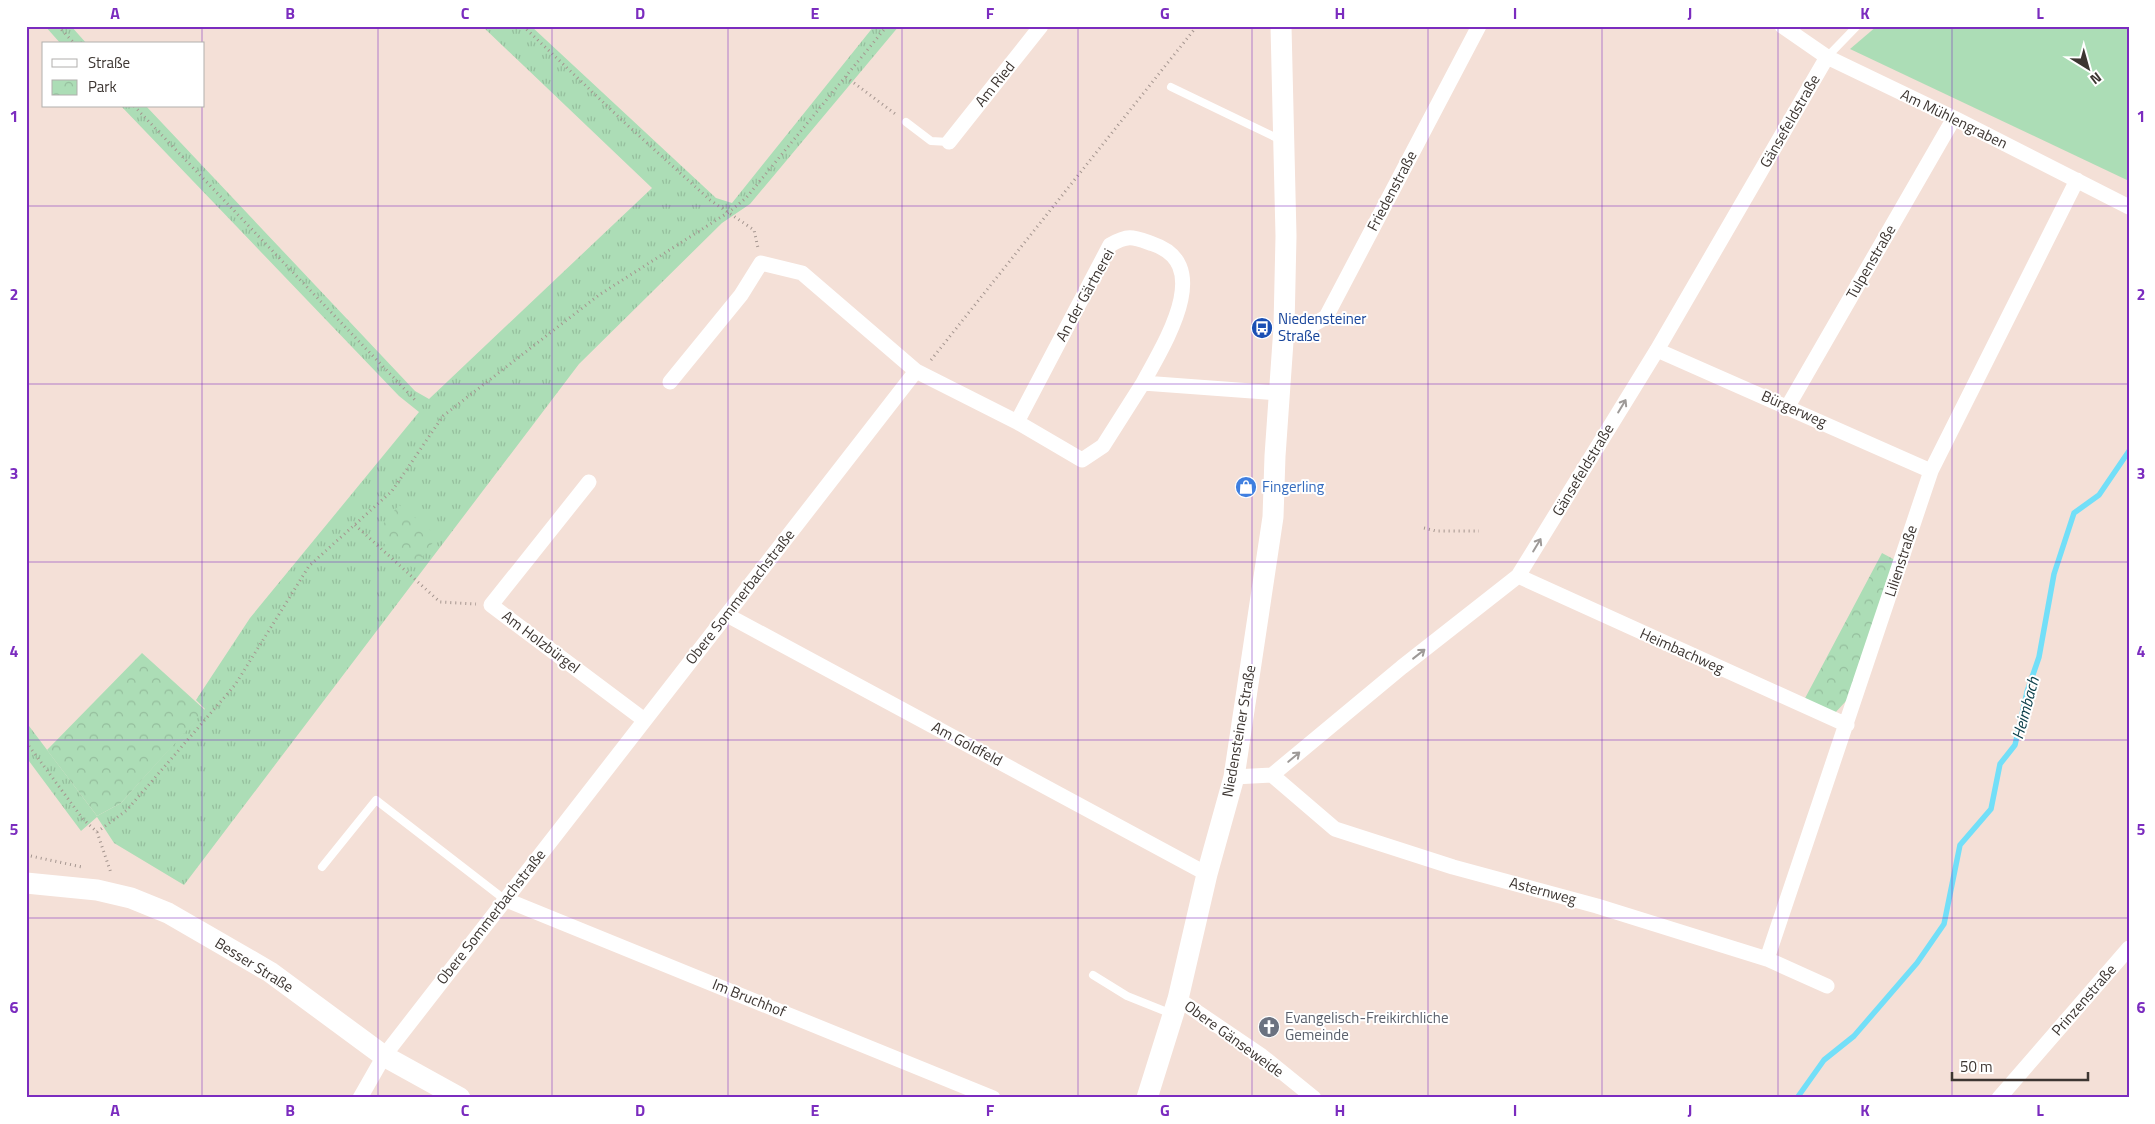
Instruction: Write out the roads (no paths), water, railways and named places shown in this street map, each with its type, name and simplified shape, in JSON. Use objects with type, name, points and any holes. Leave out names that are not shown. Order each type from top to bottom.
[{"type":"main road","name":"Niedensteiner Straße","points":[[1147,1098],[1175,1006],[1207,874],[1234,777],[1273,517],[1284,327],[1285,142],[1281,26]]},
{"type":"main road","name":"Besser Straße","points":[[26,883],[97,890],[130,898],[168,913],[270,972],[384,1056],[460,1098]]},
{"type":"street","name":"Am Ried","points":[[949,142],[1041,26]]},
{"type":"street","name":"Friedenstraße","points":[[1284,327],[1309,327],[1326,317],[1479,26]]},
{"type":"street","name":"Am Mühlengraben","points":[[1782,26],[1827,57],[1954,118],[2129,207]]},
{"type":"street","name":"Gänsefeldstraße","points":[[1272,775],[1402,667],[1518,576],[1657,350],[1827,57]]},
{"type":"street","name":"Tulpenstraße","points":[[1788,406],[1954,118]]},
{"type":"street","name":"Lilienstraße","points":[[1767,959],[1931,471],[2077,180]]},
{"type":"street","name":"An der Gärtnerei","points":[[916,371],[1017,422],[1082,460],[1103,446],[1143,383],[1172,328],[1180,304],[1183,275],[1175,258],[1161,246],[1138,239],[1124,237],[1110,245],[1017,422]]},
{"type":"street","points":[[670,382],[741,296],[761,263],[802,273],[916,371]]},
{"type":"street","name":"Bürgerweg","points":[[1657,350],[1788,406],[1931,471]]},
{"type":"street","name":"Obere Sommerbachstraße","points":[[360,1098],[384,1056],[504,899],[916,371]]},
{"type":"street","points":[[1143,383],[1280,393]]},
{"type":"street","name":"Am Holzbürgel","points":[[589,482],[491,605],[644,719]]},
{"type":"street","name":"Heimbachweg","points":[[1518,576],[1847,725]]},
{"type":"street","name":"Am Goldfeld","points":[[726,615],[1207,874]]},
{"type":"street","points":[[1234,777],[1272,775]]},
{"type":"street","name":"Asternweg","points":[[1272,775],[1335,829],[1453,867],[1597,906],[1767,959],[1827,986]]},
{"type":"street","name":"Im Bruchhof","points":[[504,899],[993,1098]]},
{"type":"street","name":"Prinzenstraße","points":[[2000,1098],[2129,948]]},
{"type":"street","name":"Obere Gänseweide","points":[[1175,1006],[1262,1056],[1314,1098]]},
{"type":"lane","points":[[1827,57],[1857,26]]},
{"type":"lane","points":[[1171,87],[1285,142]]},
{"type":"lane","points":[[906,122],[931,141],[949,142]]},
{"type":"lane","points":[[322,867],[376,800],[504,899]]},
{"type":"lane","points":[[1093,976],[1127,996],[1175,1006]]},
{"type":"waterway","name":"Heimbach","points":[[1797,1098],[1824,1060],[1854,1036],[1917,963],[1944,924],[1960,845],[1991,809],[2000,764],[2015,745],[2027,692],[2039,657],[2054,574],[2074,513],[2099,495],[2129,451]]},
{"type":"place","name":"Niedensteiner Straße","points":[[1262,328]]},
{"type":"place","name":"Fingerling","points":[[1246,487]]},
{"type":"place","name":"Evangelisch-Freikirchliche Gemeinde","points":[[1269,1027]]}]
